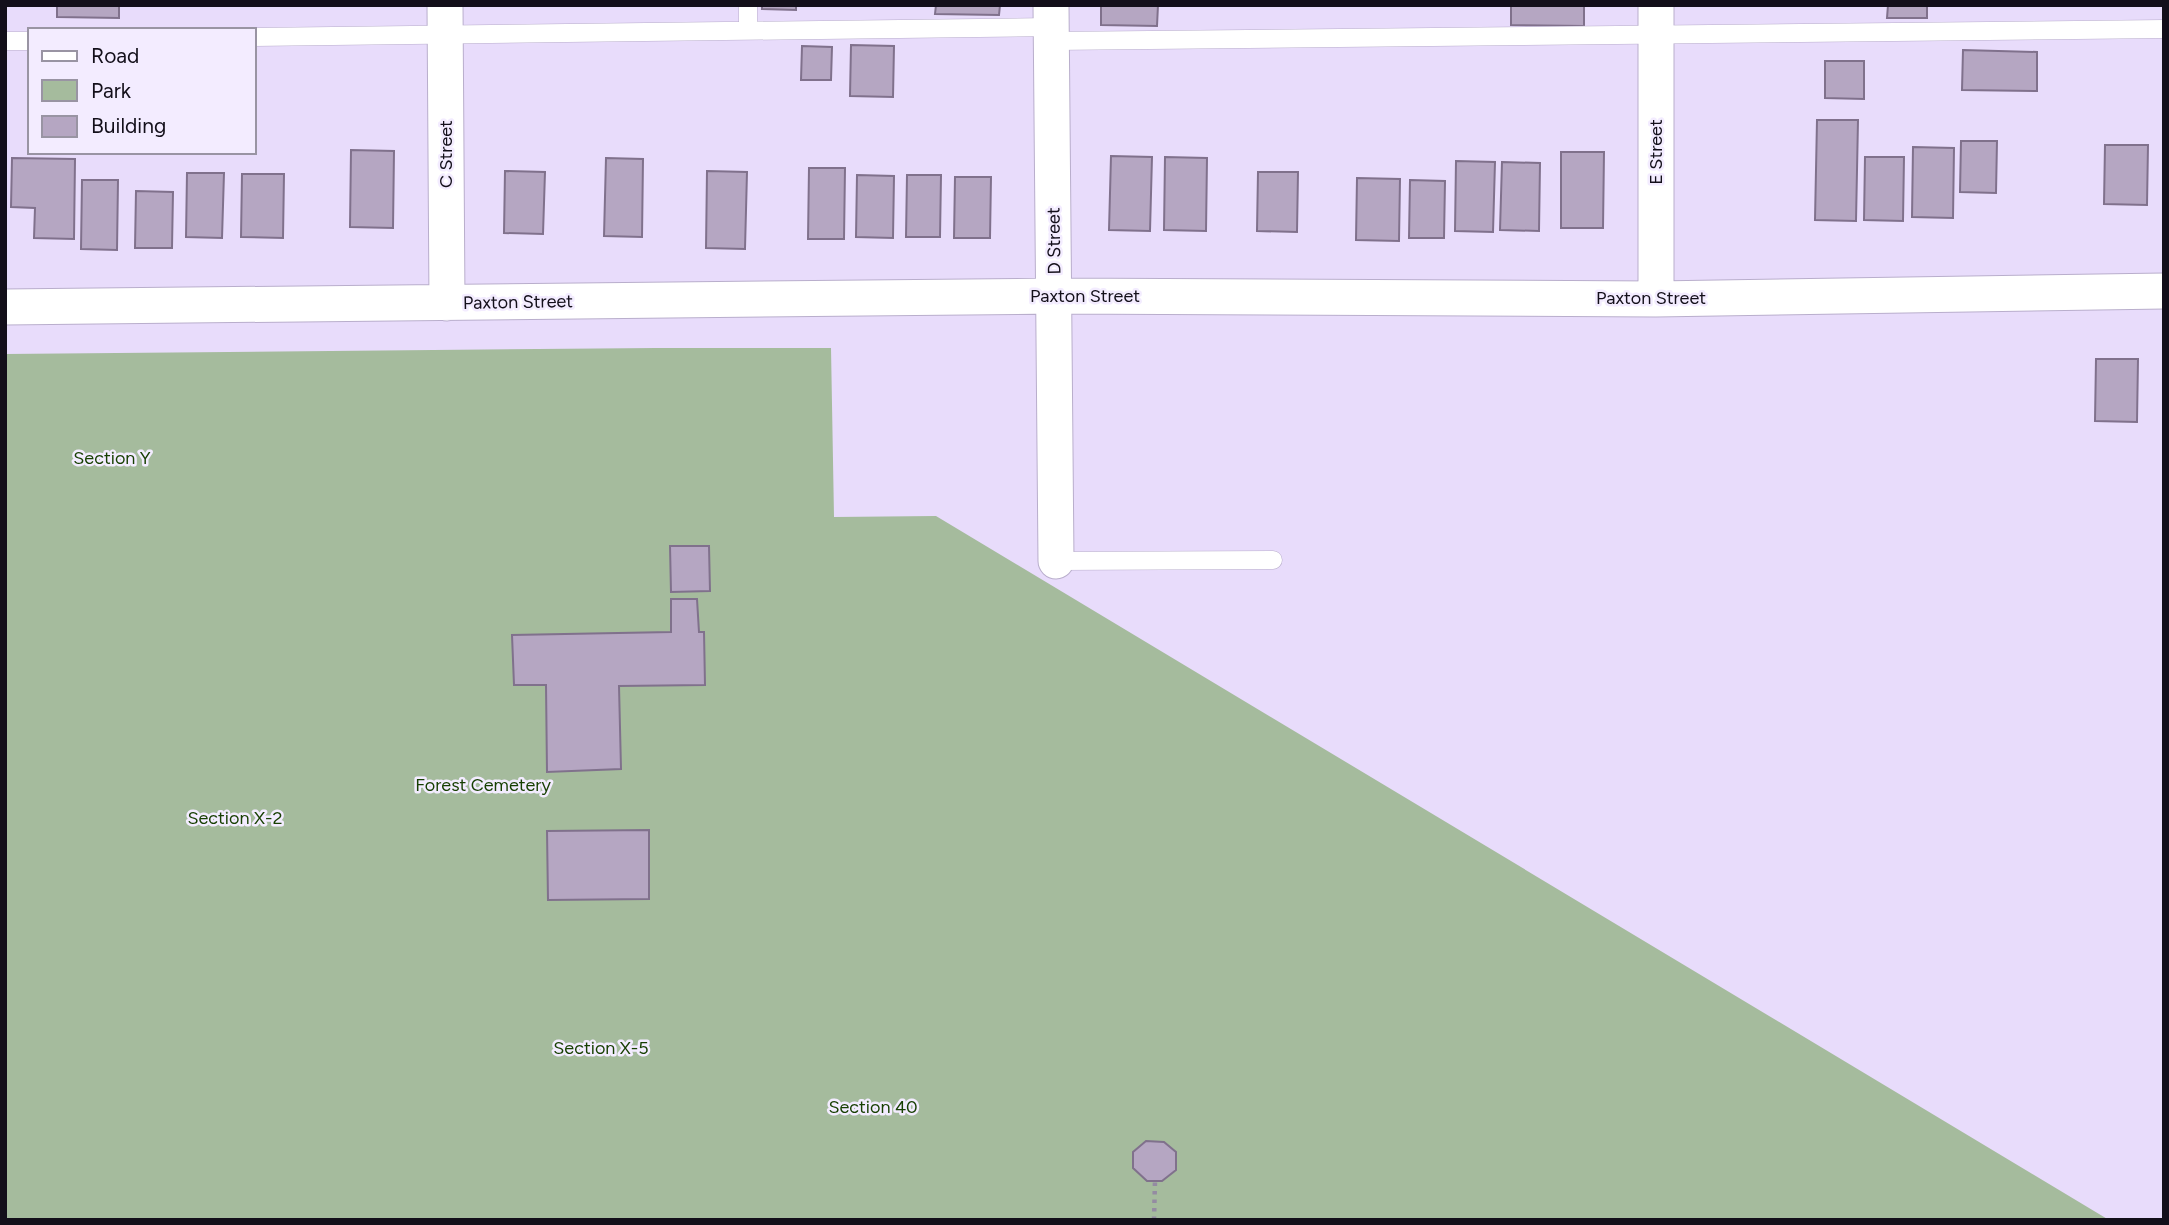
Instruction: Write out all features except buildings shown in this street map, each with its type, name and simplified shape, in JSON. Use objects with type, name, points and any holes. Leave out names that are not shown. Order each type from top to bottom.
[{"type":"street","name":"C Street","points":[[445,19],[447,303]]},
{"type":"street","name":"E Street","points":[[1656,20],[1656,299]]},
{"type":"street","name":"D Street","points":[[1051,24],[1056,561]]},
{"type":"street","name":"Paxton Street","points":[[5,307],[1055,296],[1656,299],[2164,291]]},
{"type":"lane","points":[[748,5],[748,30]]},
{"type":"lane","points":[[256,37],[445,19],[748,30],[1051,24],[1656,20],[2164,29]]},
{"type":"lane","points":[[5,41],[28,41]]},
{"type":"lane","points":[[1056,561],[1273,561]]},
{"type":"path","points":[[1154,1220],[1155,1181]]},
{"type":"green space","name":"Forest Cemetery","points":[[831,348],[834,517],[936,516],[2109,1220],[5,1220],[5,354]]},
{"type":"park label","name":"Section Y","points":[[112,458]]},
{"type":"park label","name":"Section X-2","points":[[235,818]]},
{"type":"park label","name":"Section X-5","points":[[601,1048]]},
{"type":"park label","name":"Section 40","points":[[873,1107]]}]
